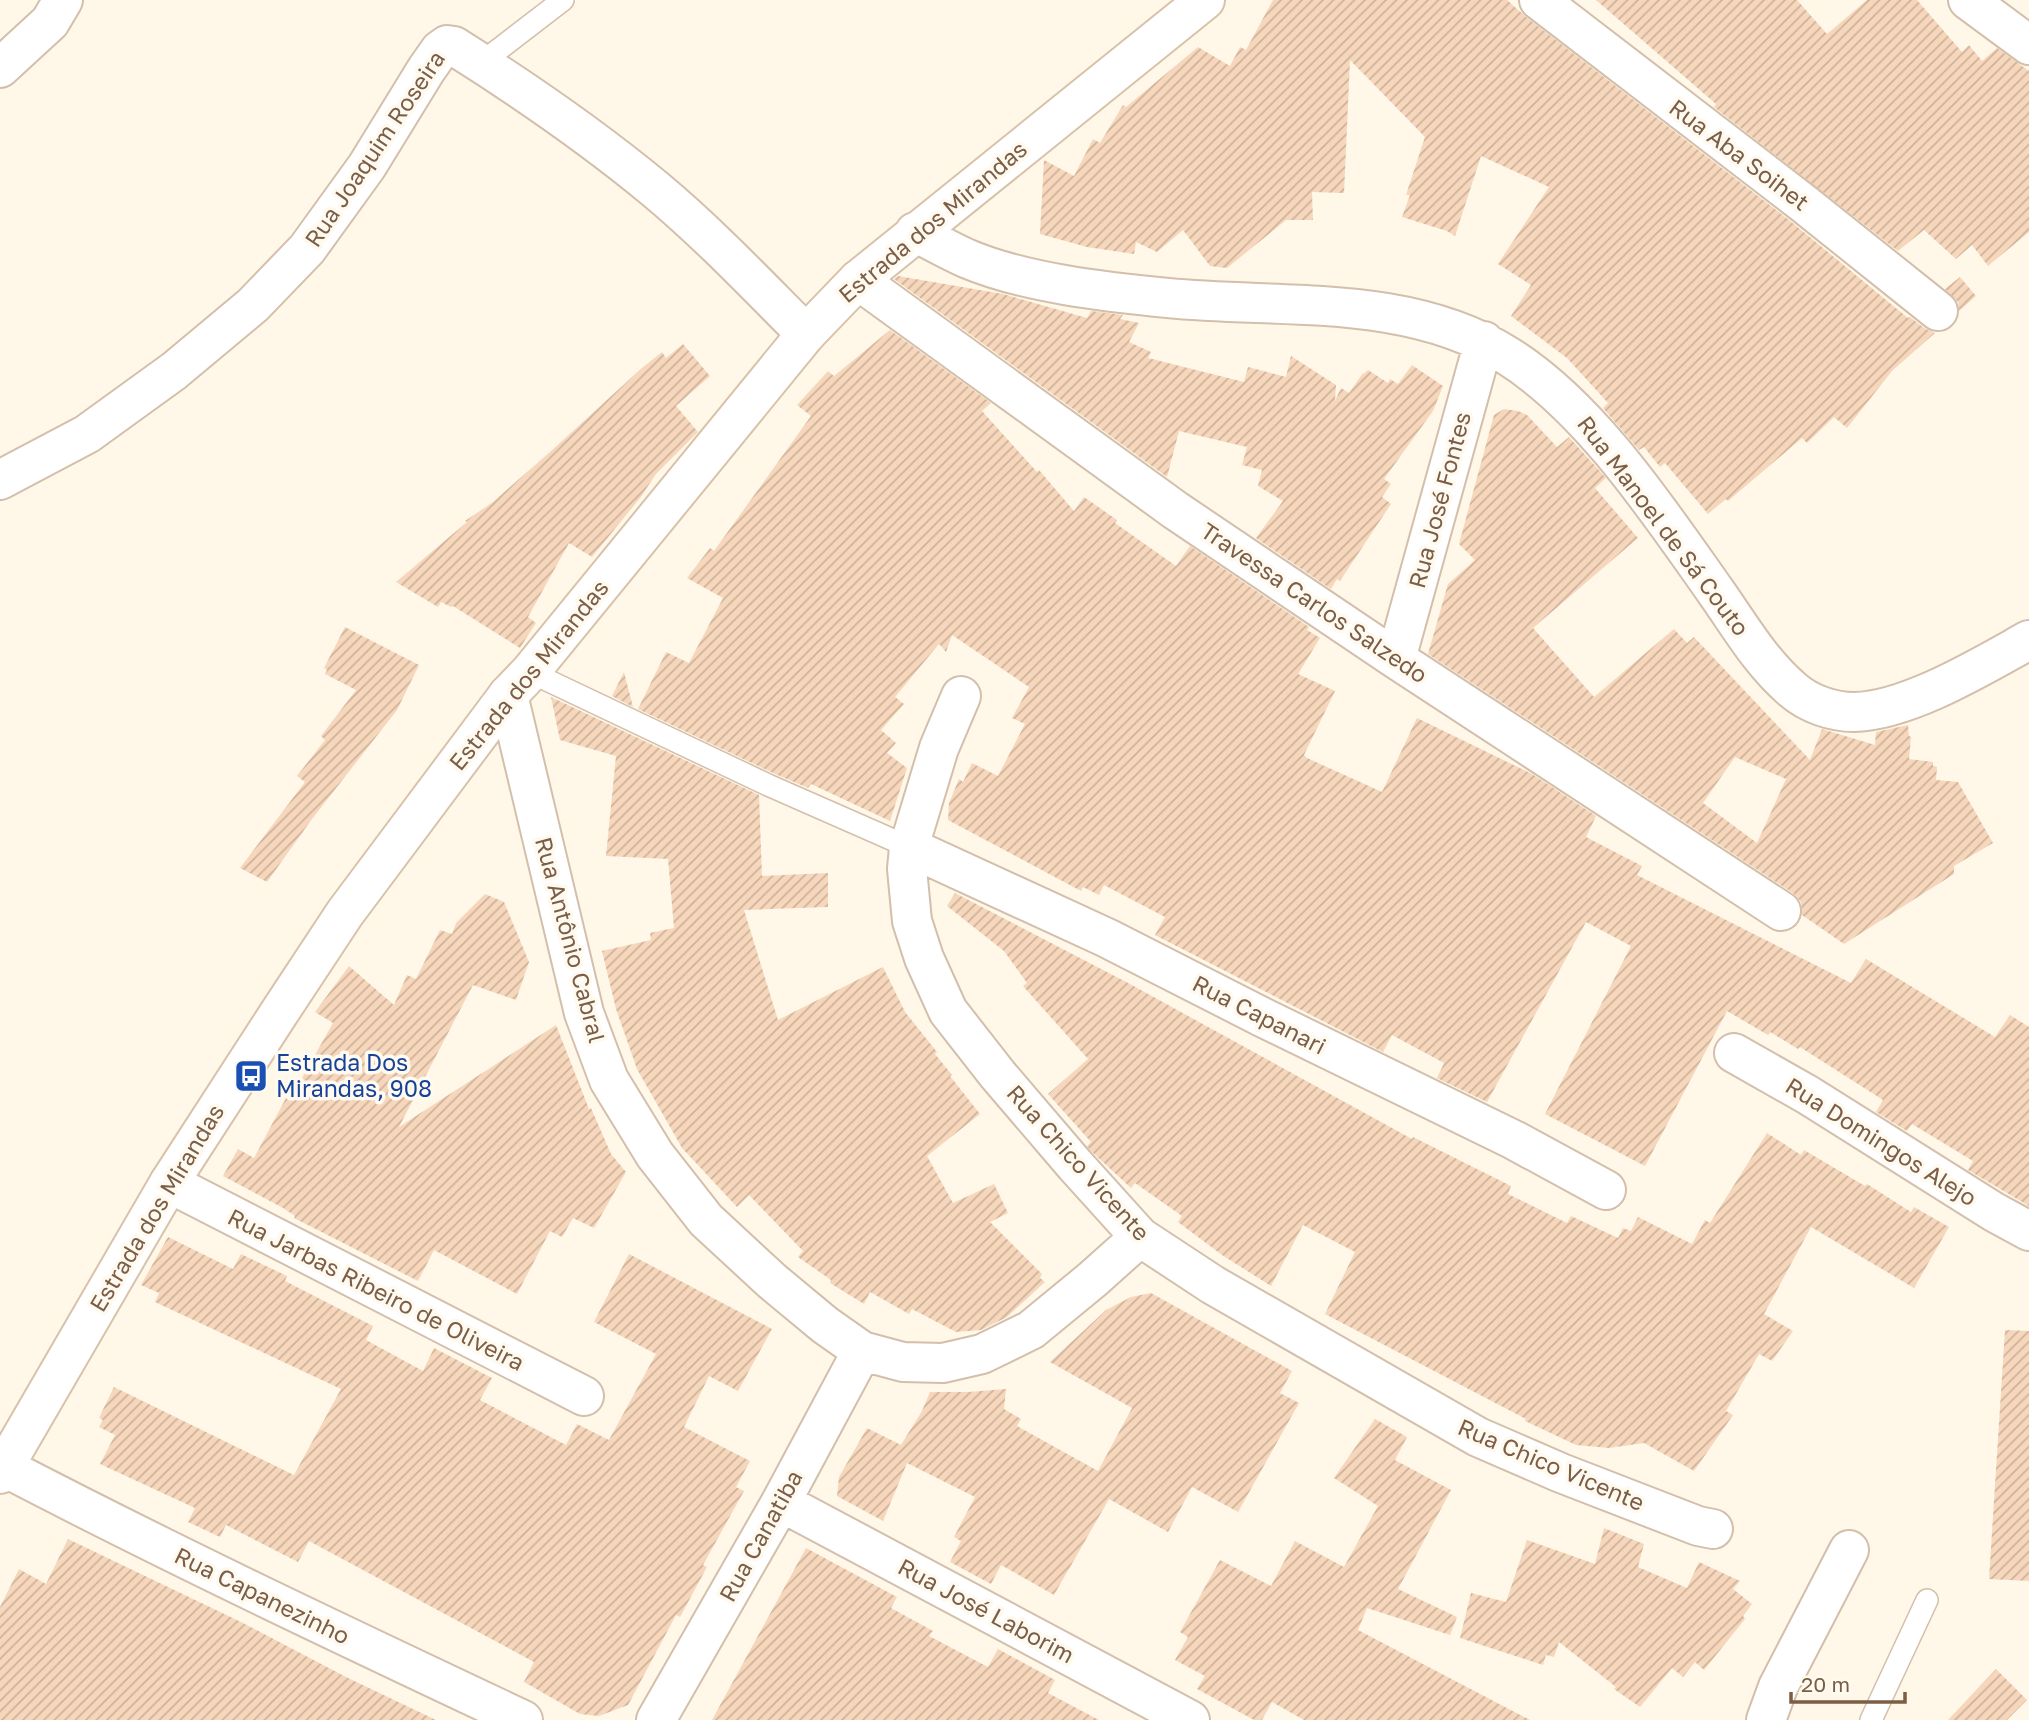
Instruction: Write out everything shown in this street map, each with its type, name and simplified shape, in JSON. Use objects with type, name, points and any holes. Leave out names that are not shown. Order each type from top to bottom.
[{"type":"street","points":[[0,68],[50,22],[63,0]]},
{"type":"street","name":"Estrada dos Mirandas","points":[[2,1470],[169,1183],[345,913],[519,684],[806,334],[858,280],[1205,0]]},
{"type":"street","name":"Rua Aba Soihet","points":[[1539,0],[1803,203],[1938,311]]},
{"type":"street","points":[[1968,0],[2029,45]]},
{"type":"street","name":"Rua Joaquim Roseira","points":[[0,480],[87,434],[174,371],[253,306],[307,249],[367,166],[426,70],[444,46],[454,46],[481,63],[576,128],[655,189],[698,227],[806,334]]},
{"type":"street","name":"Rua Manoel de Sá Couto","points":[[915,232],[970,260],[1024,276],[1095,289],[1170,298],[1382,312],[1447,327],[1484,341],[1546,382],[1573,408],[1683,547],[1770,669],[1797,694],[1828,709],[1854,712],[1886,708],[1934,690],[2029,640]]},
{"type":"street","name":"Travessa Carlos Salzedo","points":[[858,280],[1175,509],[1396,659],[1781,911]]},
{"type":"street","name":"Rua José Fontes","points":[[1396,659],[1484,341]]},
{"type":"street","name":"Rua Antônio Cabral","points":[[519,684],[584,1013],[609,1080],[655,1155],[706,1220],[772,1282],[862,1351],[902,1362],[943,1363],[982,1354],[1031,1330],[1140,1237]]},
{"type":"street","name":"Rua Chico Vicente","points":[[961,696],[939,748],[909,847],[907,869],[912,921],[923,958],[948,1011],[998,1075],[1140,1237],[1213,1285],[1478,1437],[1599,1488],[1698,1526],[1713,1529]]},
{"type":"street","name":"Rua Capanari","points":[[909,847],[1107,938],[1514,1140],[1606,1190]]},
{"type":"street","name":"Rua Domingos Alejo","points":[[1734,1053],[1808,1095],[1994,1212],[2029,1231]]},
{"type":"street","name":"Rua Jarbas Ribeiro de Oliveira","points":[[169,1183],[584,1396]]},
{"type":"street","name":"Rua Canatiba","points":[[656,1720],[781,1502],[862,1351]]},
{"type":"street","name":"Rua Capanezinho","points":[[2,1470],[523,1720]]},
{"type":"street","name":"Rua José Laborim","points":[[781,1502],[1190,1720]]},
{"type":"street","points":[[1766,1720],[1778,1687],[1849,1550]]},
{"type":"lane","points":[[481,63],[563,0]]},
{"type":"lane","points":[[519,684],[768,785],[909,847]]},
{"type":"lane","points":[[1871,1720],[1927,1600]]},
{"type":"building","points":[[1273,0],[1507,0],[1789,220],[1908,318],[1935,333],[1892,371],[1847,428],[1834,417],[1807,443],[1802,438],[1728,501],[1726,499],[1708,514],[1665,463],[1660,467],[1644,447],[1639,450],[1603,408],[1608,403],[1567,358],[1511,316],[1531,285],[1498,264],[1549,187],[1481,156],[1455,236],[1402,217],[1410,195],[1406,195],[1425,137],[1350,60],[1344,193],[1312,192],[1313,220],[1286,220],[1227,268],[1210,266],[1183,230],[1157,252],[1136,242],[1134,254],[1087,247],[1040,234],[1044,160],[1074,176],[1093,139],[1100,143],[1123,105],[1126,107],[1198,47],[1230,66],[1240,47],[1246,50]]},
{"type":"building","points":[[1596,0],[1797,0],[1827,34],[1867,0],[1917,0],[1962,52],[1969,45],[1982,61],[1997,48],[2029,71],[2029,232],[1988,266],[1972,245],[1956,259],[1924,230],[1898,251],[1714,107],[1716,104]]},
{"type":"building","points":[[898,276],[1003,294],[1087,318],[1091,311],[1123,315],[1120,319],[1139,323],[1129,342],[1151,352],[1148,358],[1244,382],[1248,367],[1286,377],[1291,356],[1336,385],[1335,401],[1341,388],[1349,393],[1368,370],[1388,383],[1390,379],[1398,384],[1412,365],[1443,386],[1433,411],[1384,479],[1391,484],[1382,497],[1391,504],[1340,581],[1337,579],[1331,589],[1256,538],[1283,501],[1258,486],[1262,470],[1242,465],[1247,447],[1179,431],[1167,477],[894,279]]},
{"type":"building","points":[[1960,277],[1976,296],[1959,311],[1958,302],[1945,289]]},
{"type":"building","points":[[890,330],[991,403],[982,411],[1074,511],[1084,497],[1117,520],[1115,523],[1176,566],[1190,546],[1309,627],[1307,630],[1320,638],[1298,674],[1335,691],[1304,755],[1307,758],[1382,792],[1417,718],[1532,774],[1596,816],[1586,837],[1642,866],[1637,875],[1851,983],[1866,959],[1995,1037],[2010,1015],[2029,1027],[2029,1206],[1968,1170],[1973,1161],[1912,1124],[1907,1131],[1876,1112],[1883,1100],[1800,1047],[1798,1049],[1770,1032],[1768,1035],[1727,1011],[1645,1166],[1545,1114],[1631,946],[1586,922],[1487,1102],[1437,1078],[1444,1063],[1392,1035],[1383,1052],[1155,935],[1165,917],[1104,885],[1099,895],[1083,887],[1081,891],[948,820],[949,803],[959,779],[963,782],[972,763],[998,776],[1025,724],[1012,718],[1029,687],[952,635],[946,652],[939,644],[895,697],[904,704],[881,730],[896,743],[887,753],[907,768],[890,821],[811,784],[808,788],[773,773],[638,709],[666,652],[689,663],[723,598],[687,578],[710,548],[714,551],[811,416],[797,405],[828,371],[834,376]]},
{"type":"building","points":[[683,344],[710,376],[676,406],[698,432],[656,474],[592,557],[569,543],[528,617],[536,623],[520,648],[453,606],[441,602],[438,607],[396,582],[467,522],[465,521],[493,502],[642,368],[662,352],[666,358]]},
{"type":"building","points":[[1504,409],[1527,415],[1557,447],[1569,437],[1606,478],[1595,488],[1638,538],[1533,628],[1594,697],[1674,629],[1687,643],[1694,637],[1810,760],[1822,729],[1875,745],[1876,732],[1908,725],[1911,737],[1909,759],[1933,762],[1933,766],[1937,767],[1936,780],[1958,782],[1993,843],[1954,866],[1954,874],[1844,944],[1802,915],[1801,902],[1793,893],[1428,654],[1448,584],[1475,560],[1459,544],[1494,415]],"holes":[[[1735,757],[1786,779],[1757,843],[1703,803]]]},
{"type":"building","points":[[345,627],[419,665],[397,710],[267,882],[240,868],[305,782],[297,776],[325,740],[321,736],[356,690],[325,674],[327,670],[324,668]]},
{"type":"building","points":[[624,672],[626,680],[633,707],[612,696]]},
{"type":"building","points":[[551,697],[759,795],[762,876],[828,873],[828,907],[744,910],[778,1020],[883,967],[905,1012],[980,1114],[927,1156],[953,1203],[994,1184],[1008,1213],[990,1222],[1042,1274],[1040,1278],[1045,1282],[1007,1317],[981,1330],[956,1332],[912,1309],[909,1314],[870,1292],[864,1304],[830,1283],[831,1280],[798,1257],[803,1251],[749,1195],[737,1207],[682,1148],[637,1069],[616,1009],[602,951],[651,940],[650,933],[674,928],[668,859],[606,856],[616,756],[560,740]]},
{"type":"building","points":[[955,893],[1130,984],[1412,1139],[1413,1137],[1511,1186],[1508,1194],[1567,1223],[1571,1216],[1618,1238],[1623,1228],[1631,1231],[1638,1217],[1692,1244],[1705,1220],[1710,1223],[1767,1133],[1801,1155],[1804,1150],[1865,1186],[1867,1184],[1911,1212],[1914,1207],[1949,1227],[1914,1288],[1811,1227],[1764,1314],[1793,1331],[1772,1361],[1759,1354],[1726,1411],[1733,1415],[1694,1471],[1644,1443],[1609,1448],[1576,1445],[1525,1421],[1526,1419],[1325,1314],[1355,1252],[1303,1225],[1271,1286],[1222,1255],[1178,1222],[1182,1216],[1135,1183],[1131,1188],[1091,1151],[1087,1146],[1091,1142],[1048,1094],[1088,1059],[1023,986],[1027,983],[1004,951],[947,906]]},
{"type":"building","points":[[485,894],[504,902],[529,962],[516,1000],[473,985],[399,1127],[556,1025],[589,1109],[591,1108],[611,1154],[626,1172],[594,1228],[573,1218],[562,1237],[550,1231],[517,1294],[434,1250],[418,1281],[294,1218],[295,1216],[283,1208],[223,1176],[238,1149],[254,1158],[286,1098],[289,1101],[333,1023],[315,1012],[349,966],[394,1005],[407,975],[416,979],[440,930],[452,934],[456,923]]},
{"type":"building","points":[[168,1237],[233,1269],[241,1254],[287,1276],[285,1281],[373,1326],[366,1340],[423,1371],[434,1348],[492,1378],[480,1400],[566,1445],[577,1424],[609,1440],[656,1354],[594,1322],[629,1254],[772,1329],[738,1391],[709,1376],[684,1427],[750,1461],[736,1487],[744,1491],[703,1565],[707,1567],[680,1617],[676,1615],[628,1705],[599,1716],[580,1714],[524,1682],[534,1662],[309,1541],[298,1562],[226,1525],[220,1537],[188,1522],[195,1508],[100,1464],[115,1435],[99,1427],[103,1420],[99,1418],[114,1387],[294,1475],[341,1389],[155,1302],[159,1293],[141,1285]]},
{"type":"building","points":[[1151,1293],[1292,1371],[1280,1393],[1299,1403],[1238,1512],[1192,1487],[1168,1532],[1109,1499],[1054,1595],[1001,1565],[991,1584],[950,1562],[961,1541],[954,1537],[975,1497],[907,1463],[883,1521],[837,1496],[839,1477],[867,1428],[901,1445],[922,1411],[930,1392],[1006,1389],[1004,1409],[1021,1419],[1017,1426],[1098,1471],[1132,1408],[1050,1362],[1106,1310],[1131,1297]]},
{"type":"building","points":[[2005,1330],[2029,1331],[2029,1581],[1989,1579]]},
{"type":"building","points":[[1375,1419],[1407,1437],[1395,1460],[1451,1490],[1398,1589],[1457,1617],[1450,1635],[1367,1608],[1358,1630],[1530,1720],[1304,1720],[1272,1702],[1262,1720],[1254,1720],[1197,1689],[1205,1676],[1175,1660],[1188,1637],[1180,1632],[1220,1560],[1271,1586],[1295,1541],[1344,1567],[1378,1506],[1334,1478]]},
{"type":"building","points":[[1604,1528],[1644,1544],[1638,1567],[1687,1588],[1699,1562],[1740,1581],[1733,1589],[1752,1604],[1743,1616],[1745,1619],[1704,1670],[1695,1662],[1683,1677],[1672,1668],[1640,1707],[1614,1689],[1616,1687],[1559,1642],[1554,1657],[1546,1655],[1543,1665],[1460,1638],[1471,1593],[1506,1602],[1527,1540],[1595,1564]]},
{"type":"building","points":[[68,1539],[436,1720],[0,1720],[0,1607],[19,1569],[46,1584]]},
{"type":"building","points":[[806,1548],[897,1597],[891,1608],[933,1631],[929,1636],[988,1667],[998,1649],[1055,1680],[1048,1693],[1099,1720],[712,1720]]},
{"type":"building","points":[[1996,1669],[2027,1700],[2007,1720],[1948,1720]]},
{"type":"place","name":"Estrada Dos Mirandas, 908","points":[[251,1076]]}]
